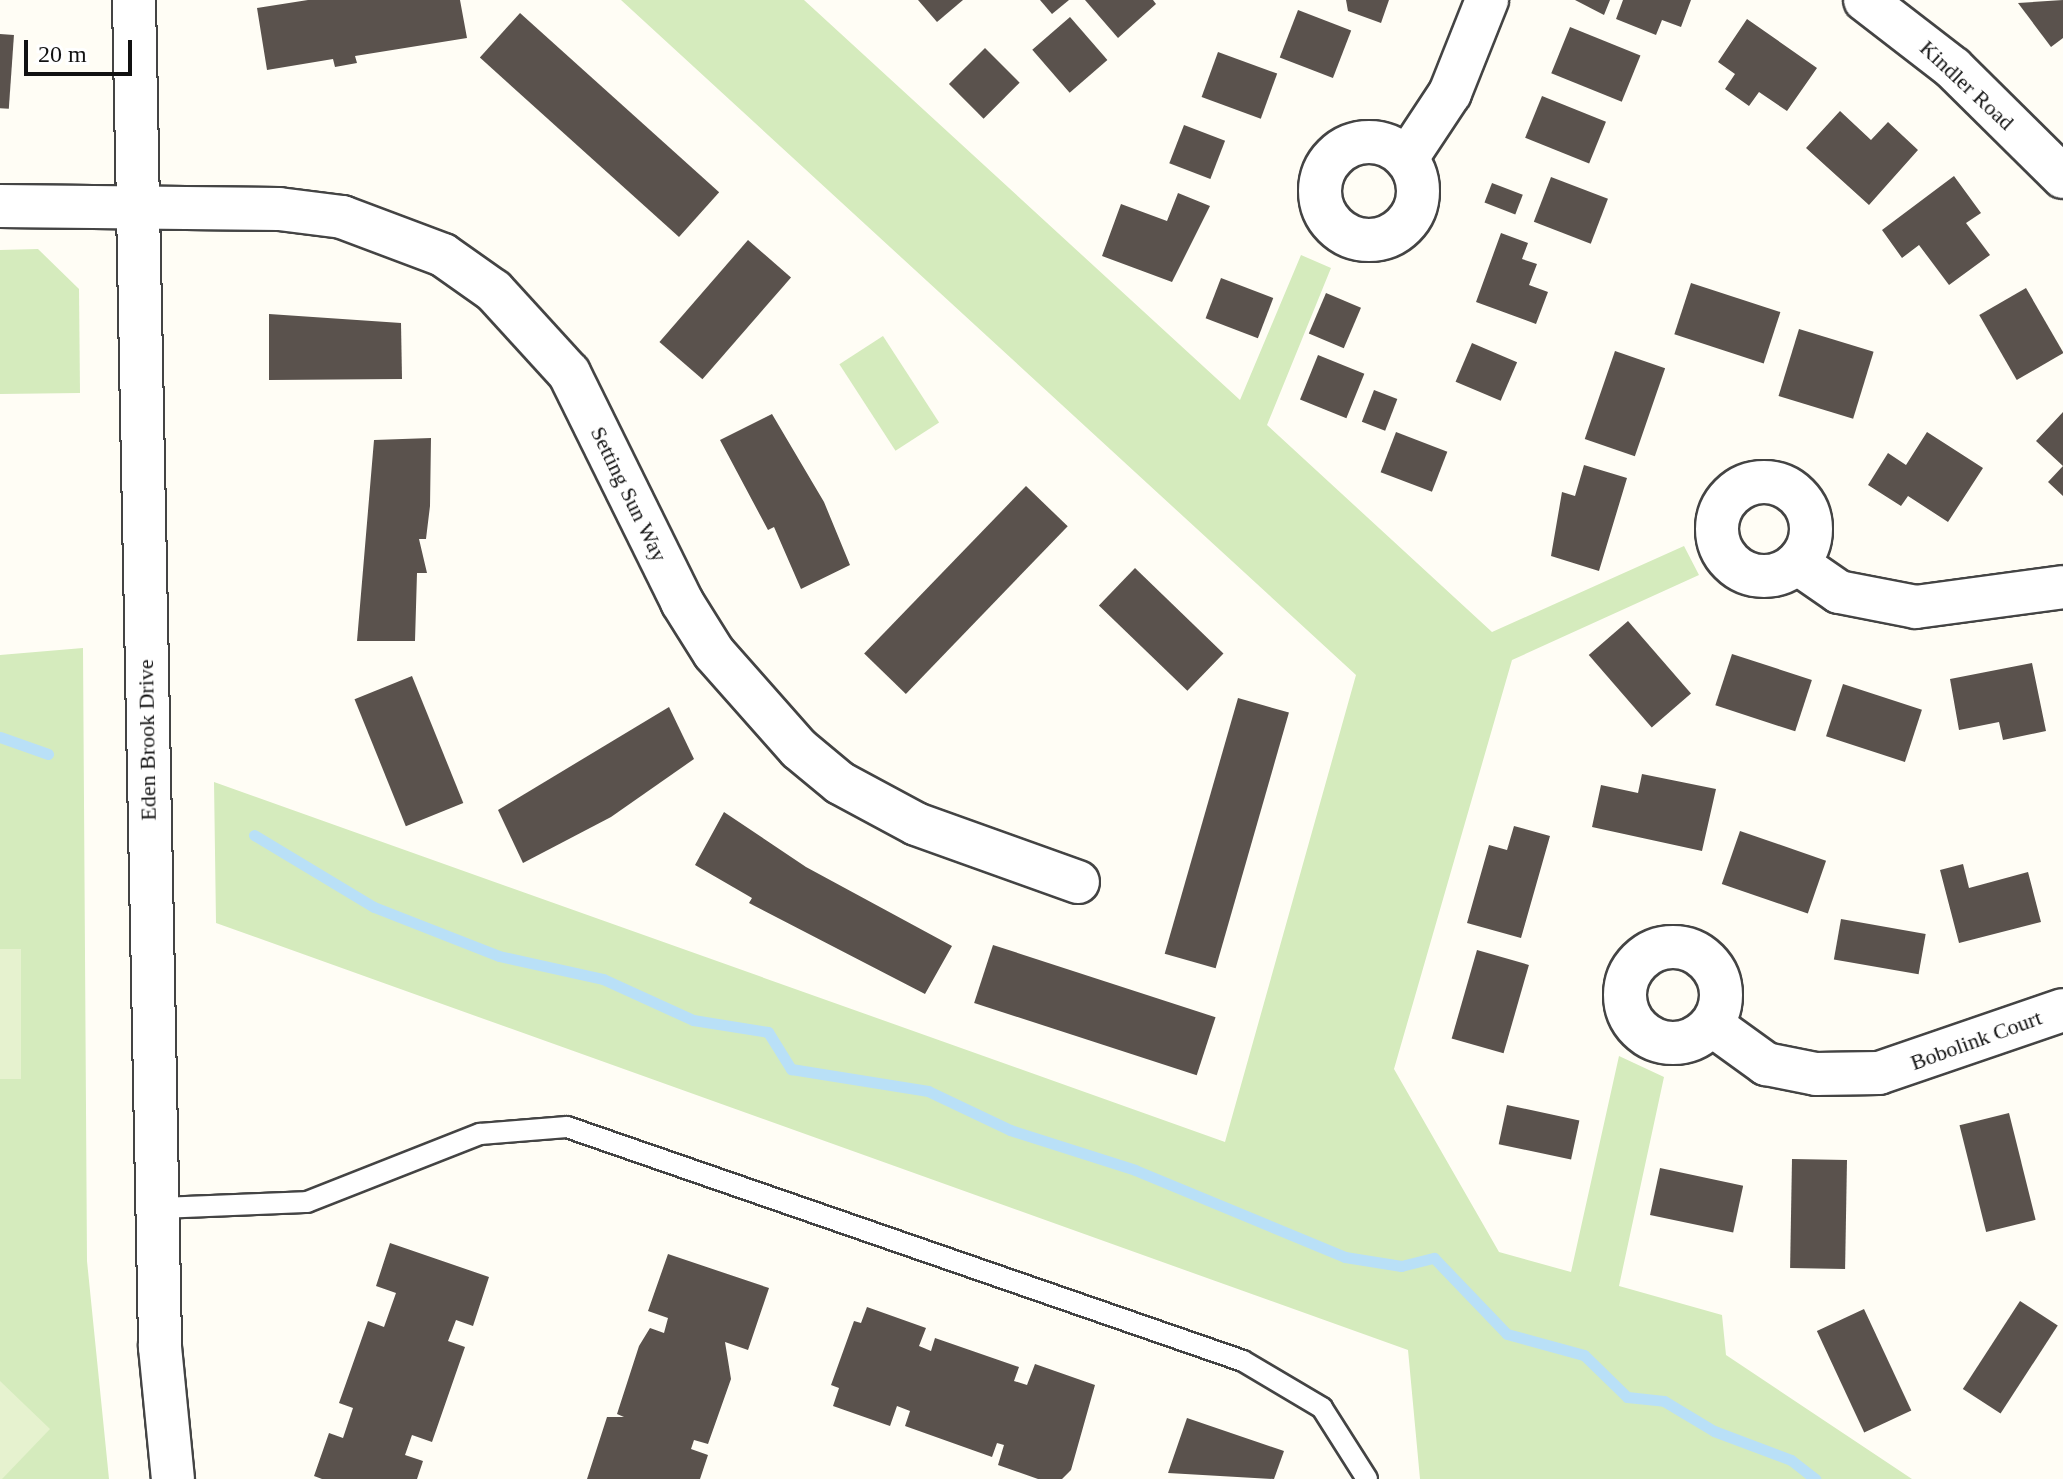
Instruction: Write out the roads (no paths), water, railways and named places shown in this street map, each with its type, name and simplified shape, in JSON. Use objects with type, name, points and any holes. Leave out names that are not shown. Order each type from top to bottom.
[{"type":"street","name":"Eden Brook Drive","points":[[134,0],[158,1208],[173,1479]]},
{"type":"street","points":[[1407,158],[1450,93],[1487,0]]},
{"type":"street","name":"Kindler Road","points":[[1865,0],[1953,68],[2063,177]]},
{"type":"street","name":"Setting Sun Way","points":[[0,206],[140,208],[342,217],[443,255],[494,291],[569,373],[714,653],[799,749],[840,783],[916,824],[1078,882]]},
{"type":"street","points":[[1797,563],[1839,592],[1916,607],[2063,587]]},
{"type":"street","name":"Bobolink Court","points":[[1712,1025],[1766,1064],[1816,1074],[1879,1073],[2063,1010]]},
{"type":"lane","points":[[158,1208],[307,1202],[480,1134],[567,1127],[1243,1361],[1322,1408],[1367,1479]]},
{"type":"waterway","points":[[0,737],[48,754]]},
{"type":"waterway","points":[[254,835],[374,907],[499,956],[603,979],[693,1020],[768,1032],[791,1069],[928,1091],[1010,1130],[1135,1170],[1345,1257],[1401,1266],[1434,1258],[1507,1334],[1584,1355],[1627,1397],[1664,1401],[1714,1431],[1791,1460],[1815,1479]]}]
